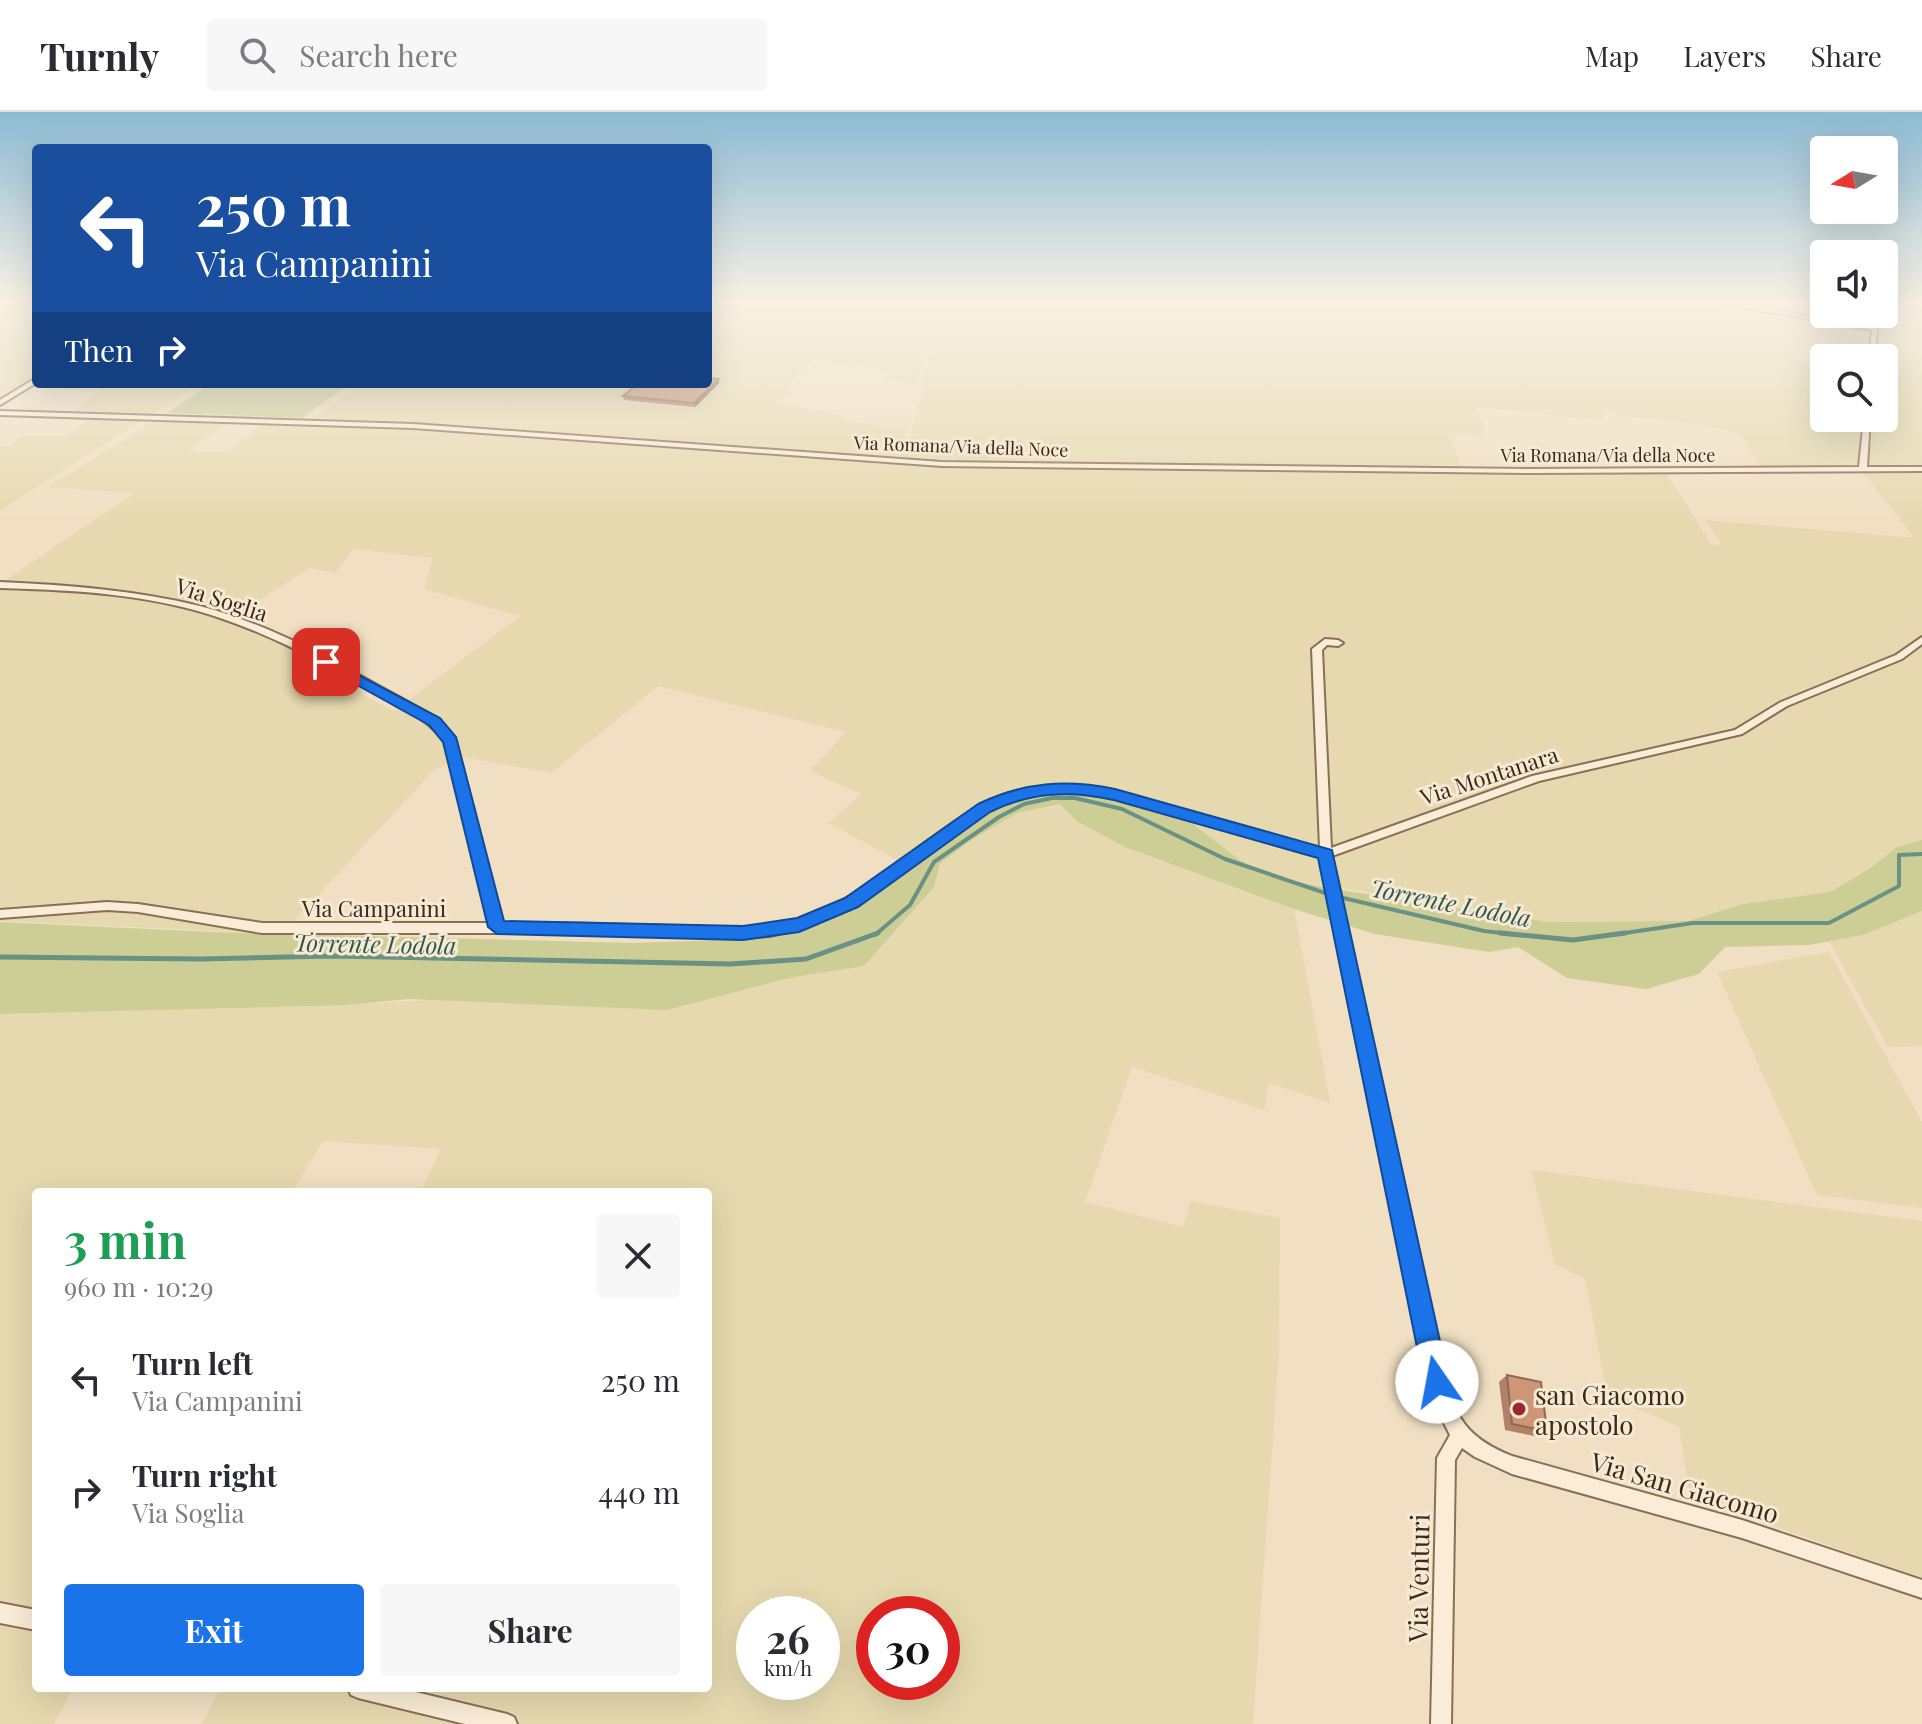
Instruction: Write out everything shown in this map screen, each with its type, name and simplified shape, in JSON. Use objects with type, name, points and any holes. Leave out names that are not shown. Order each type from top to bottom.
[{"type":"street","points":[[0,403],[32,383]]},
{"type":"street","name":"Via Romana/Via della Noce","points":[[0,413],[413,426],[942,464],[1532,471],[1922,469]]},
{"type":"street","points":[[1863,469],[1866,432]]},
{"type":"street","name":"Via Soglia","points":[[0,585],[109,593],[199,608],[304,650],[434,721],[451,741],[497,927]]},
{"type":"street","name":"Via Montanara","points":[[1326,854],[1536,778],[1738,732],[1784,704],[1899,657],[1922,640]]},
{"type":"street","points":[[1338,643],[1325,642],[1317,649],[1326,854],[1437,1382],[1459,1436]]},
{"type":"street","name":"Via Campanini","points":[[0,914],[107,906],[262,928],[497,927],[743,933],[799,925],[852,902],[984,808],[1006,797],[1055,787],[1084,788],[1115,795],[1326,854]]},
{"type":"street","name":"Via San Giacomo","points":[[1459,1436],[1484,1454],[1512,1465],[1742,1529],[1922,1589]]},
{"type":"street","name":"Via Venturi","points":[[1441,1724],[1446,1458],[1459,1436]]},
{"type":"street","points":[[0,1613],[32,1619]]},
{"type":"street","points":[[375,1692],[507,1724]]},
{"type":"shaded area","points":[[0,376],[32,376],[32,387],[21,387],[0,400]]},
{"type":"shaded area","points":[[712,376],[796,376],[790,383],[792,388],[779,404],[840,415],[848,421],[905,428],[904,457],[925,376],[1810,376],[1810,432],[1898,432],[1898,376],[1922,376],[1922,840],[1897,847],[1869,869],[1830,892],[1743,904],[1688,921],[1548,922],[1281,878],[1241,861],[1193,824],[1085,787],[954,827],[910,867],[829,823],[861,794],[810,771],[846,732],[658,686],[551,773],[464,757],[434,770],[282,934],[0,921],[0,584],[135,493],[49,487],[156,420],[230,422],[190,449],[195,453],[227,452],[265,423],[418,427],[423,424],[313,419],[356,388],[712,388]],"holes":[[[1477,407],[1603,420],[1603,413],[1735,432],[1745,441],[1761,467],[1851,467],[1862,471],[1915,538],[1705,520],[1722,544],[1712,545],[1666,473],[1293,469],[1291,465],[1460,465],[1448,433],[1485,435]],[[354,549],[433,558],[424,589],[520,616],[394,711],[368,698],[311,651],[233,617],[309,568],[335,573]]]},
{"type":"shaded area","points":[[887,376],[917,376],[914,385],[885,380]]},
{"type":"shaded area","points":[[48,388],[190,388],[152,414],[73,412],[102,390]]},
{"type":"shaded area","points":[[93,418],[143,420],[0,510],[0,446],[10,446],[22,436],[65,436]]},
{"type":"shaded area","points":[[1061,804],[1078,822],[1125,847],[1294,909],[1330,1103],[1269,1083],[1264,1110],[1132,1067],[1085,1202],[1183,1227],[1191,1201],[1280,1218],[1279,1351],[1253,1724],[201,1724],[219,1692],[712,1692],[712,1188],[423,1188],[440,1149],[323,1141],[294,1188],[32,1188],[32,1692],[71,1692],[54,1724],[0,1724],[0,1014],[348,1005],[789,978],[864,966],[934,887],[940,865],[970,841],[1017,813]]},
{"type":"shaded area","points":[[1922,911],[1922,1046],[1888,1047],[1829,941],[1863,935]]},
{"type":"shaded area","points":[[1829,952],[1922,1122],[1922,1208],[1817,1195],[1717,972]]},
{"type":"shaded area","points":[[1531,1170],[1922,1221],[1922,1579],[1690,1496],[1679,1427],[1607,1396],[1585,1278],[1555,1265]]},
{"type":"green space","points":[[204,388],[344,388],[302,418],[167,413]]},
{"type":"green space","points":[[1085,787],[1145,804],[1193,824],[1241,861],[1281,878],[1548,922],[1688,921],[1743,904],[1830,892],[1869,869],[1897,847],[1922,840],[1922,911],[1863,935],[1809,945],[1725,947],[1699,974],[1646,989],[1567,978],[1518,947],[1489,952],[1375,934],[1294,909],[1125,847],[1078,822],[1060,804],[1017,813],[970,841],[940,864],[934,887],[864,966],[789,978],[667,1010],[408,999],[348,1005],[0,1014],[0,922],[212,932],[634,943],[753,939],[910,867],[954,827],[994,808],[1037,789]]},
{"type":"building","points":[[633,388],[710,388],[694,403],[623,396]]},
{"type":"building","name":"san Giacomo apostolo","points":[[1507,1375],[1541,1382],[1547,1431],[1512,1424]]},
{"type":"waterway","name":"Torrente Lodola","points":[[877,933],[910,905],[934,862],[999,817],[1024,804],[1052,798],[1075,798],[1122,809],[1225,859],[1331,895]]},
{"type":"waterway","name":"Torrente Lodola","points":[[1621,934],[1693,923],[1829,923],[1899,886],[1899,855],[1922,854]]},
{"type":"waterway","name":"Torrente Lodola","points":[[1339,897],[1484,931],[1515,934]]},
{"type":"waterway","name":"Torrente Lodola","points":[[0,957],[201,959],[333,956],[730,964],[806,959],[877,933]]},
{"type":"waterway","name":"Torrente Lodola","points":[[1500,933],[1515,934]]},
{"type":"waterway","name":"Torrente Lodola","points":[[1621,934],[1625,933]]},
{"type":"waterway","name":"Torrente Lodola","points":[[1515,934],[1573,940],[1621,934]]},
{"type":"waterway","name":"Torrente Lodola","points":[[1515,934],[1520,935]]},
{"type":"waterway","name":"Torrente Lodola","points":[[1611,935],[1621,934]]},
{"type":"place","name":"san Giacomo apostolo","points":[[1519,1409]]},
{"type":"route","points":[[326,662],[434,721],[451,741],[497,927],[743,933],[799,925],[852,902],[904,868],[984,808],[1006,797],[1055,787],[1084,788],[1115,795],[1326,854],[1437,1382]]}]
